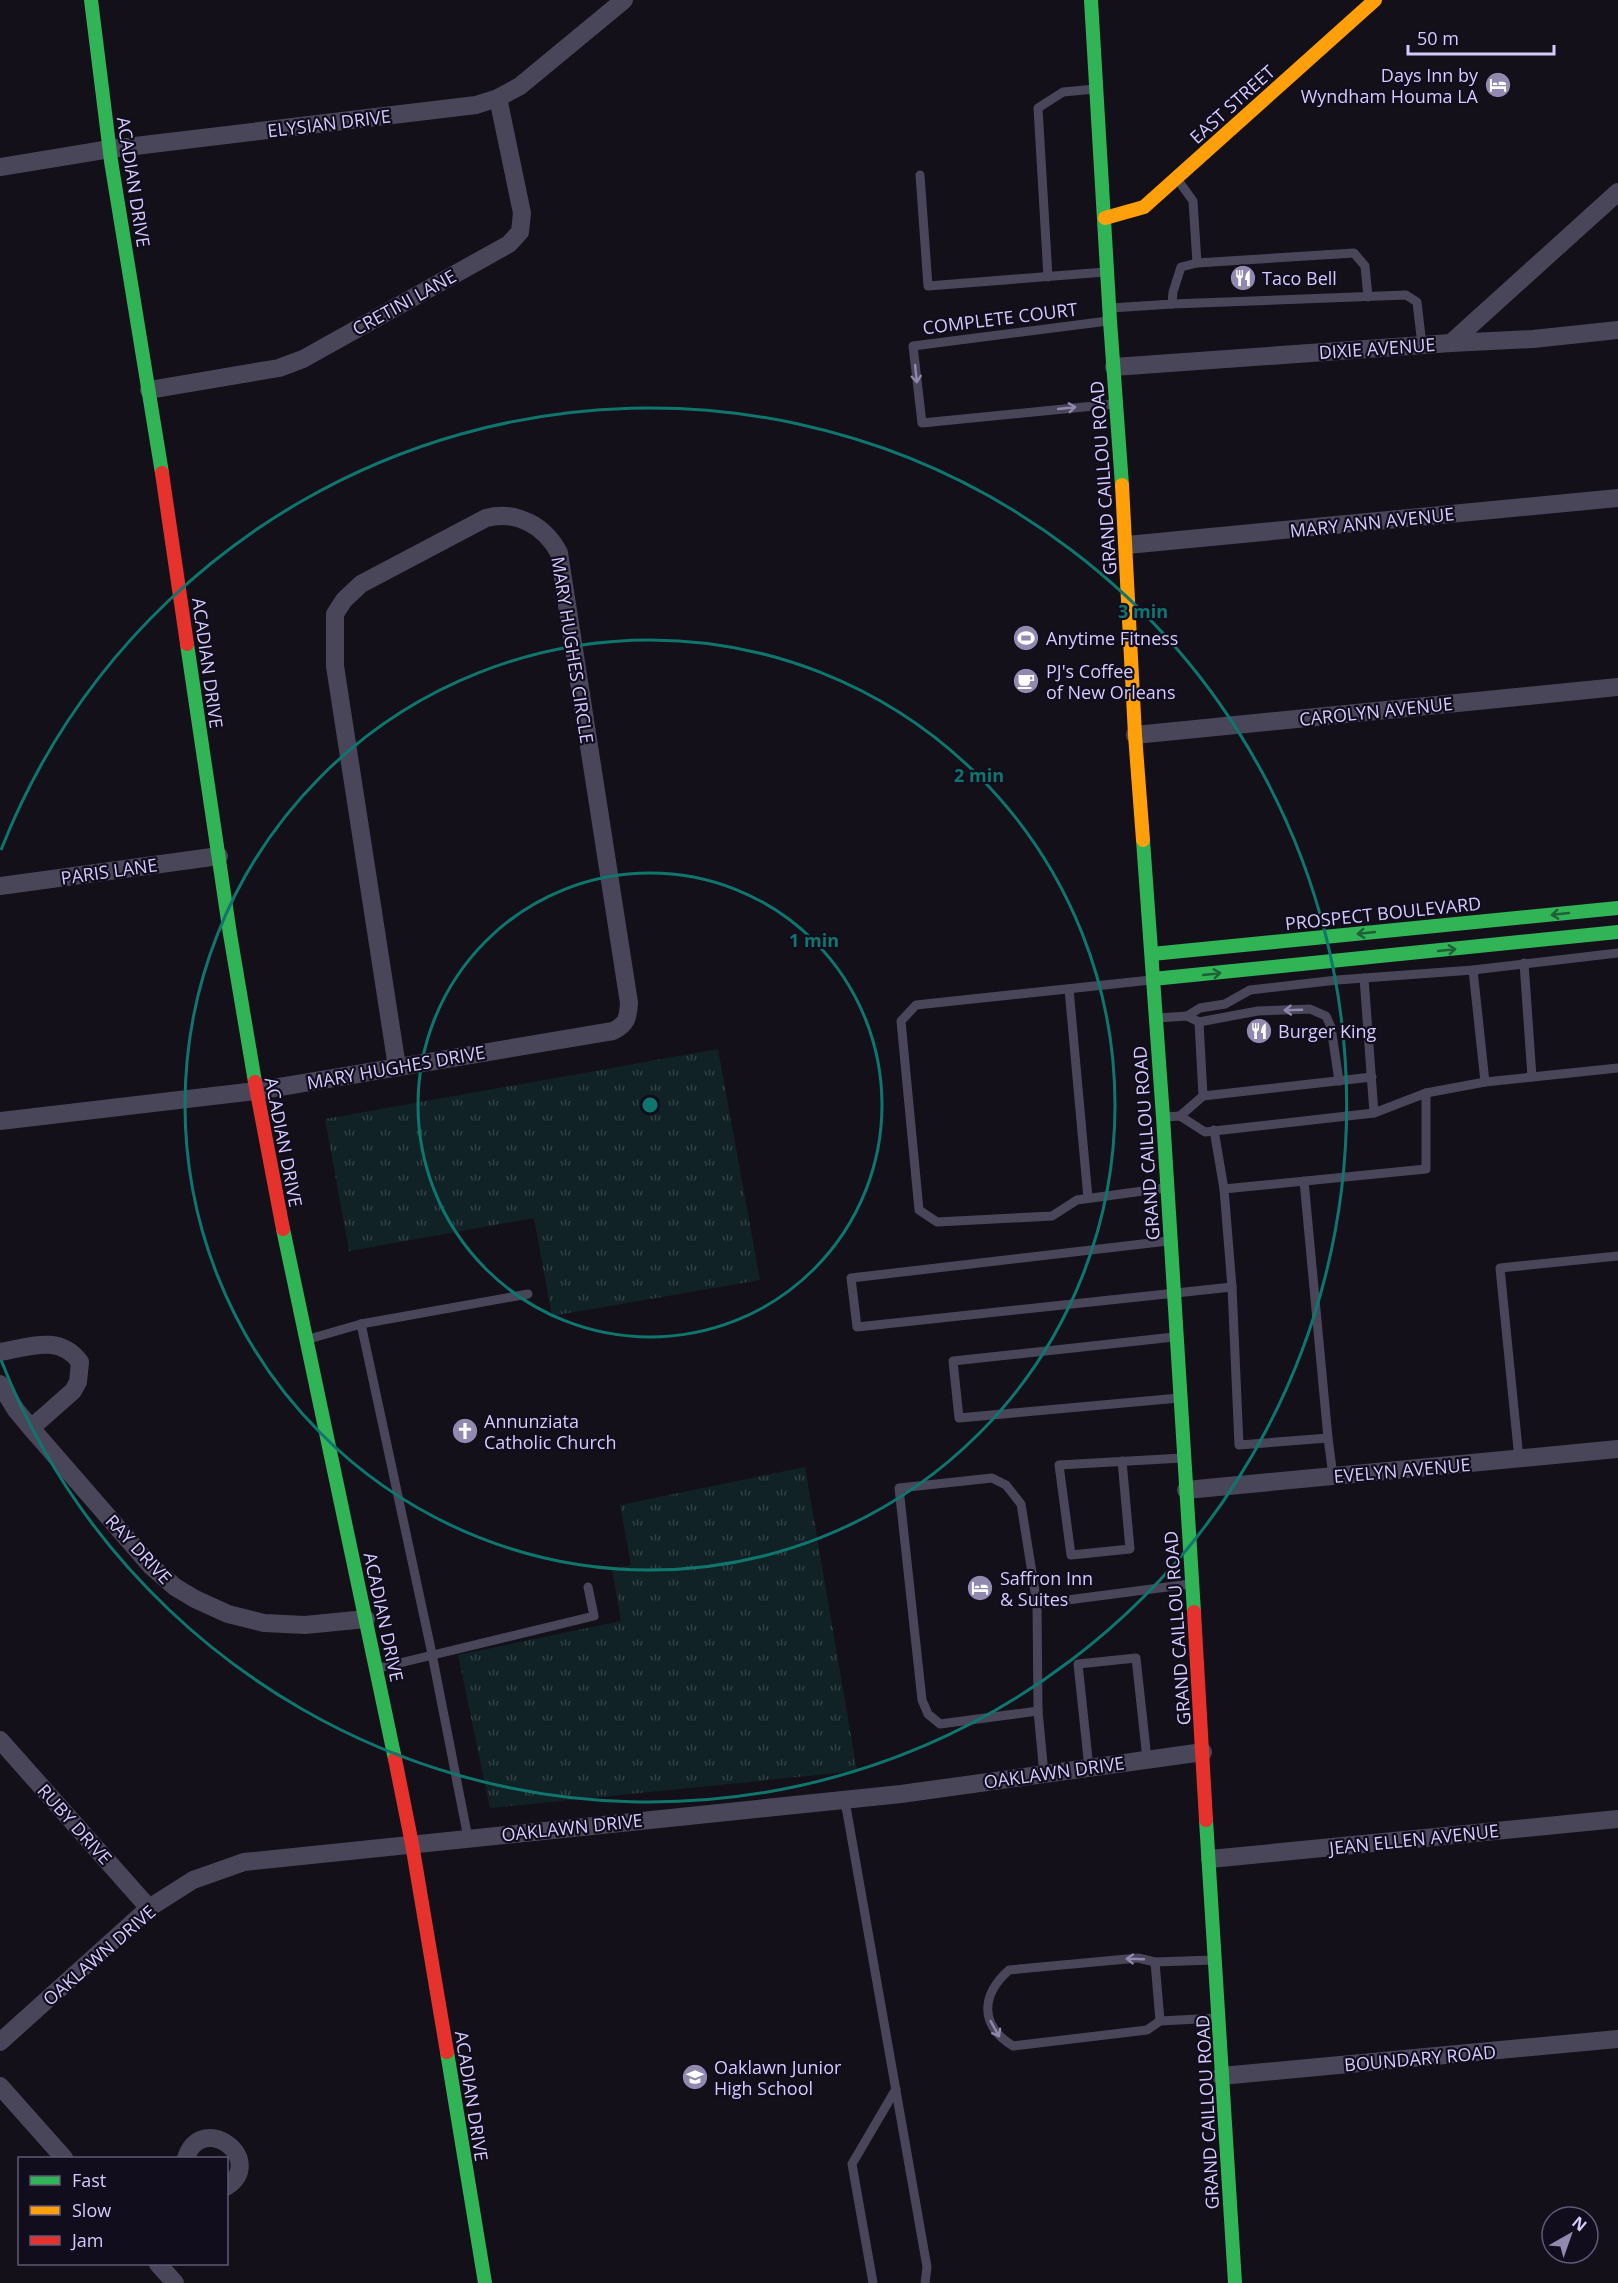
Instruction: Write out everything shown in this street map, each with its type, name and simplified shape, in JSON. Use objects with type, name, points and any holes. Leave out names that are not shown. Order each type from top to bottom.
[{"type":"main road","name":"ACADIAN DRIVE","points":[[91,0],[110,149],[256,1091],[412,1844],[485,2283]]},
{"type":"main road","name":"GRAND CAILLOU ROAD","points":[[1091,0],[1126,545],[1135,735],[1163,1117],[1235,2283]]},
{"type":"main road","name":"EAST STREET","points":[[1105,218],[1144,207],[1375,0]]},
{"type":"main road","name":"PROSPECT BOULEVARD","points":[[1152,954],[1618,908]]},
{"type":"main road","points":[[1153,979],[1618,932]]},
{"type":"street","name":"ELYSIAN DRIVE","points":[[0,167],[110,149],[459,108],[498,98],[520,86],[624,0]]},
{"type":"street","name":"CRETINI LANE","points":[[149,390],[279,368],[303,359],[509,244],[520,232],[522,213],[498,98]]},
{"type":"street","name":"DIXIE AVENUE","points":[[1114,367],[1451,343],[1618,192]]},
{"type":"street","points":[[1451,343],[1533,339],[1618,330]]},
{"type":"street","name":"MARY ANN AVENUE","points":[[1126,545],[1618,498]]},
{"type":"street","name":"MARY HUGHES CIRCLE","points":[[398,1067],[335,666],[335,614],[344,600],[361,584],[486,518],[496,516],[517,517],[539,527],[553,541],[559,554],[629,1004],[628,1018],[622,1027],[613,1031]]},
{"type":"street","name":"CAROLYN AVENUE","points":[[1135,735],[1618,687]]},
{"type":"street","name":"PARIS LANE","points":[[0,886],[219,856]]},
{"type":"street","name":"MARY HUGHES DRIVE","points":[[0,1120],[256,1091],[613,1031]]},
{"type":"street","points":[[0,1352],[48,1344],[61,1345],[72,1352],[80,1362],[78,1382],[73,1391],[31,1428]]},
{"type":"street","name":"RAY DRIVE","points":[[0,1384],[16,1410],[31,1428],[151,1566],[175,1587],[228,1614],[264,1623],[305,1626],[366,1619]]},
{"type":"street","name":"EVELYN AVENUE","points":[[1186,1490],[1618,1449]]},
{"type":"street","name":"RUBY DRIVE","points":[[0,1740],[149,1908]]},
{"type":"street","name":"OAKLAWN DRIVE","points":[[0,2042],[149,1908],[193,1880],[244,1862],[901,1794],[1203,1752]]},
{"type":"street","name":"JEAN ELLEN AVENUE","points":[[1210,1859],[1618,1820]]},
{"type":"street","name":"BOUNDARY ROAD","points":[[1221,2076],[1618,2039]]},
{"type":"street","points":[[0,2086],[63,2157]]},
{"type":"street","points":[[187,2157],[198,2141],[217,2138],[225,2141],[233,2147],[239,2163],[235,2179],[228,2185]]},
{"type":"street","points":[[159,2265],[175,2283]]},
{"type":"lane","points":[[1048,277],[1038,108],[1063,92],[1097,89]]},
{"type":"lane","points":[[920,175],[928,286],[1108,272]]},
{"type":"lane","points":[[1177,178],[1193,201],[1197,263]]},
{"type":"lane","points":[[1172,304],[1173,292],[1181,267],[1197,263],[1354,253],[1365,266],[1368,297]]},
{"type":"lane","points":[[1110,314],[1172,304],[1406,295],[1417,302],[1422,345]]},
{"type":"lane","name":"COMPLETE COURT","points":[[1110,314],[914,346],[922,423],[1116,404]]},
{"type":"lane","points":[[1156,1018],[1187,1016],[1200,1008],[1225,1005],[1250,990],[1473,970],[1618,953]]},
{"type":"lane","points":[[1408,954],[1411,975]]},
{"type":"lane","points":[[1524,963],[1532,1077]]},
{"type":"lane","points":[[1246,970],[1250,990]]},
{"type":"lane","points":[[1473,970],[1485,1083]]},
{"type":"lane","points":[[1364,978],[1374,1113]]},
{"type":"lane","points":[[1153,979],[916,1005],[901,1021],[919,1210],[937,1222],[1052,1216],[1077,1200],[1167,1188]]},
{"type":"lane","points":[[1069,989],[1088,1198]]},
{"type":"lane","points":[[1187,1016],[1199,1022],[1258,1011],[1310,1009],[1326,1016],[1331,1027],[1339,1081]]},
{"type":"lane","points":[[1199,1022],[1203,1096]]},
{"type":"lane","points":[[1163,1117],[1180,1116],[1204,1132],[1374,1113],[1425,1093],[1485,1083],[1618,1068]]},
{"type":"lane","points":[[1180,1116],[1203,1096],[1372,1077]]},
{"type":"lane","points":[[1224,1188],[1426,1169],[1425,1093]]},
{"type":"lane","points":[[1215,1130],[1224,1188],[1232,1287],[1239,1445],[1328,1438]]},
{"type":"lane","points":[[1304,1181],[1333,1476]]},
{"type":"lane","points":[[1170,1241],[851,1278],[857,1327],[1174,1295],[1232,1287]]},
{"type":"lane","points":[[1519,1459],[1500,1268],[1618,1256]]},
{"type":"lane","points":[[306,1339],[361,1324],[528,1294]]},
{"type":"lane","points":[[361,1324],[432,1654],[468,1838]]},
{"type":"lane","points":[[1176,1337],[953,1361],[959,1418],[1180,1398]]},
{"type":"lane","points":[[1122,1461],[1130,1550],[1071,1555],[1059,1465],[1184,1457]]},
{"type":"lane","points":[[1038,1711],[940,1724],[928,1714],[922,1700],[899,1488],[992,1479],[1006,1485],[1021,1504],[1037,1604],[1038,1711],[1044,1774]]},
{"type":"lane","points":[[1037,1604],[1192,1583]]},
{"type":"lane","points":[[376,1668],[594,1616],[588,1587]]},
{"type":"lane","points":[[1089,1768],[1078,1664],[1136,1658],[1147,1760]]},
{"type":"lane","points":[[843,1800],[847,1812],[927,2267],[925,2283]]},
{"type":"lane","points":[[1214,1960],[1155,1962],[1137,1958],[1009,1970],[997,1981],[990,1995],[988,2012],[998,2037],[1013,2046],[1148,2030],[1160,2021],[1220,2018]]},
{"type":"lane","points":[[1155,1962],[1160,2021]]},
{"type":"lane","points":[[873,2283],[852,2164],[896,2089]]},
{"type":"green space","points":[[718,1049],[760,1280],[552,1316],[534,1218],[349,1251],[325,1119]]},
{"type":"green space","points":[[805,1467],[857,1771],[490,1808],[458,1655],[621,1621],[612,1570],[631,1565],[620,1505]]},
{"type":"traffic: fast","points":[[91,0],[111,161],[162,473]]},
{"type":"traffic: fast","points":[[1091,0],[1122,485]]},
{"type":"traffic: fast","points":[[187,644],[230,934],[255,1082]]},
{"type":"traffic: fast","points":[[1143,840],[1194,1612]]},
{"type":"traffic: fast","points":[[1152,954],[1618,908]]},
{"type":"traffic: fast","points":[[1153,979],[1618,932]]},
{"type":"traffic: fast","points":[[283,1229],[395,1759]]},
{"type":"traffic: fast","points":[[1206,1820],[1235,2283]]},
{"type":"traffic: fast","points":[[447,2052],[485,2283]]},
{"type":"traffic: slow","points":[[1105,218],[1144,207],[1375,0]]},
{"type":"traffic: slow","points":[[1122,485],[1143,840]]},
{"type":"traffic: jam","points":[[162,473],[187,644]]},
{"type":"traffic: jam","points":[[255,1082],[283,1229]]},
{"type":"traffic: jam","points":[[1194,1612],[1206,1820]]},
{"type":"traffic: jam","points":[[395,1759],[412,1844],[447,2052]]},
{"type":"place","name":"Days Inn by Wyndham Houma LA","points":[[1498,85]]},
{"type":"place","name":"Taco Bell","points":[[1243,278]]},
{"type":"place","name":"Anytime Fitness","points":[[1026,638]]},
{"type":"place","name":"PJ's Coffee of New Orleans","points":[[1026,681]]},
{"type":"place","name":"Burger King","points":[[1259,1031]]},
{"type":"place","name":"Annunziata Catholic Church","points":[[465,1431]]},
{"type":"place","name":"Saffron Inn & Suites","points":[[980,1588]]},
{"type":"place","name":"Oaklawn Junior High School","points":[[695,2077]]}]
